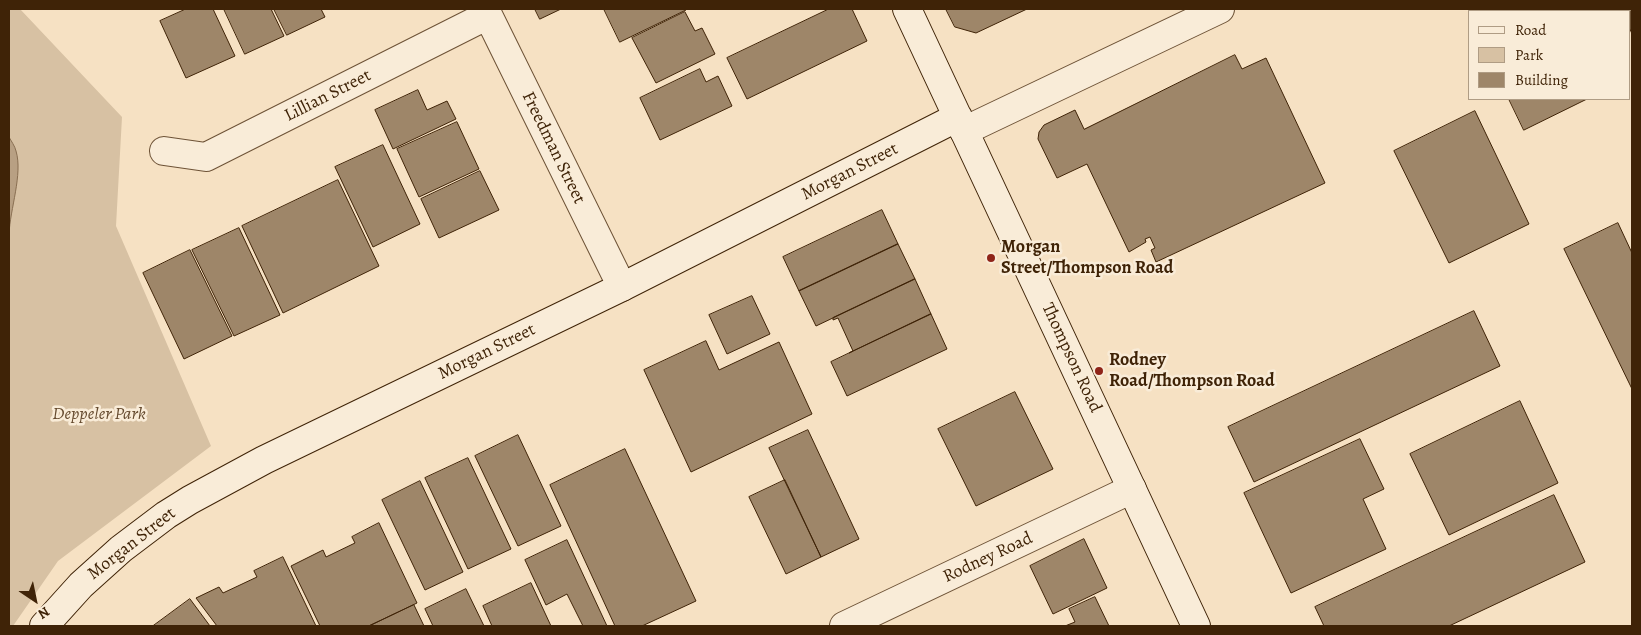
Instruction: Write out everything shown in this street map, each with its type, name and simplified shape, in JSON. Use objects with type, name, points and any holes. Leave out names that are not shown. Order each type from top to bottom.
[{"type":"main road","name":"Thompson Road","points":[[907,9],[1196,626]]},
{"type":"main road","name":"Morgan Street","points":[[44,626],[82,585],[121,548],[190,500],[264,460],[961,124],[1220,9]]},
{"type":"main road","name":"Lillian Street","points":[[164,151],[206,157],[487,12]]},
{"type":"main road","name":"Freedman Street","points":[[487,12],[622,286]]},
{"type":"main road","name":"Rodney Road","points":[[844,626],[1132,490]]},
{"type":"green space","name":"Deppeler Park","points":[[9,9],[20,9],[122,117],[116,226],[211,446],[58,561],[13,626],[9,626]]},
{"type":"shaded area","points":[[9,137],[18,160],[18,170],[9,234]]},
{"type":"building","points":[[186,9],[213,9],[235,56],[186,78],[160,21]]},
{"type":"building","points":[[224,9],[271,9],[284,36],[245,54]]},
{"type":"building","points":[[274,9],[321,9],[325,17],[287,35]]},
{"type":"building","points":[[535,9],[561,9],[540,19]]},
{"type":"building","points":[[604,9],[685,9],[686,10],[620,42]]},
{"type":"building","points":[[829,9],[852,9],[867,41],[747,99],[727,58]]},
{"type":"building","points":[[946,9],[1027,9],[976,33],[955,27]]},
{"type":"building","points":[[1585,9],[1586,10],[1530,10]]},
{"type":"building","points":[[1632,9],[1632,34],[1631,10],[1621,10]]},
{"type":"building","points":[[685,12],[695,31],[702,28],[715,54],[656,83],[632,38]]},
{"type":"building","points":[[1235,55],[1242,69],[1266,58],[1325,183],[1156,262],[1151,250],[1155,248],[1150,237],[1145,239],[1146,242],[1129,252],[1087,164],[1057,178],[1038,139],[1039,132],[1044,125],[1075,110],[1084,129]]},
{"type":"building","points":[[700,69],[706,82],[718,76],[732,106],[660,140],[640,98]]},
{"type":"building","points":[[418,90],[427,110],[447,101],[456,119],[393,149],[375,110]]},
{"type":"building","points":[[1509,100],[1585,100],[1524,130]]},
{"type":"building","points":[[1475,111],[1529,224],[1449,263],[1394,151]]},
{"type":"building","points":[[457,122],[479,169],[419,197],[397,149]]},
{"type":"building","points":[[383,145],[420,224],[373,247],[335,167]]},
{"type":"building","points":[[480,171],[499,210],[439,238],[421,199]]},
{"type":"building","points":[[338,180],[379,266],[283,313],[242,226]]},
{"type":"building","points":[[882,210],[898,244],[799,291],[783,257]]},
{"type":"building","points":[[1618,223],[1632,253],[1632,389],[1564,249]]},
{"type":"building","points":[[239,228],[280,315],[234,336],[192,250]]},
{"type":"building","points":[[898,244],[915,279],[816,326],[799,291]]},
{"type":"building","points":[[190,250],[232,336],[184,359],[143,273]]},
{"type":"building","points":[[915,279],[931,314],[849,353],[853,351],[838,318],[833,320],[833,318]]},
{"type":"building","points":[[752,296],[770,334],[727,354],[709,315]]},
{"type":"building","points":[[1474,311],[1500,366],[1254,482],[1228,427]]},
{"type":"building","points":[[931,314],[947,349],[847,396],[831,362]]},
{"type":"building","points":[[706,341],[719,370],[779,342],[812,414],[691,472],[644,370]]},
{"type":"building","points":[[1015,392],[1053,469],[976,506],[938,429]]},
{"type":"building","points":[[1520,401],[1558,483],[1449,535],[1410,454]]},
{"type":"building","points":[[808,430],[859,539],[821,557],[769,448]]},
{"type":"building","points":[[518,435],[561,526],[518,546],[475,456]]},
{"type":"building","points":[[1360,439],[1384,489],[1363,499],[1386,549],[1291,593],[1244,493]]},
{"type":"building","points":[[625,449],[696,601],[642,626],[615,626],[550,485]]},
{"type":"building","points":[[468,458],[511,549],[468,569],[425,478]]},
{"type":"building","points":[[785,480],[821,557],[786,574],[749,497]]},
{"type":"building","points":[[420,481],[463,572],[425,590],[382,500]]},
{"type":"building","points":[[1554,495],[1585,562],[1449,626],[1324,626],[1315,607]]},
{"type":"building","points":[[379,523],[417,603],[369,626],[320,626],[291,566],[323,550],[326,557],[355,543],[352,537]]},
{"type":"building","points":[[1084,539],[1107,588],[1053,614],[1030,566]]},
{"type":"building","points":[[567,540],[607,626],[583,626],[567,594],[546,605],[525,560]]},
{"type":"building","points":[[283,557],[316,626],[217,626],[196,598],[219,587],[223,593],[257,577],[254,571]]},
{"type":"building","points":[[531,583],[551,626],[492,626],[483,606]]},
{"type":"building","points":[[466,589],[484,626],[433,626],[425,609]]},
{"type":"building","points":[[1095,597],[1109,626],[1065,626],[1075,622],[1069,609]]},
{"type":"building","points":[[190,599],[210,626],[153,626]]},
{"type":"building","points":[[414,605],[424,626],[369,626]]},
{"type":"place","name":"Morgan Street/Thompson Road","points":[[991,258]]},
{"type":"place","name":"Rodney Road/Thompson Road","points":[[1099,371]]}]
